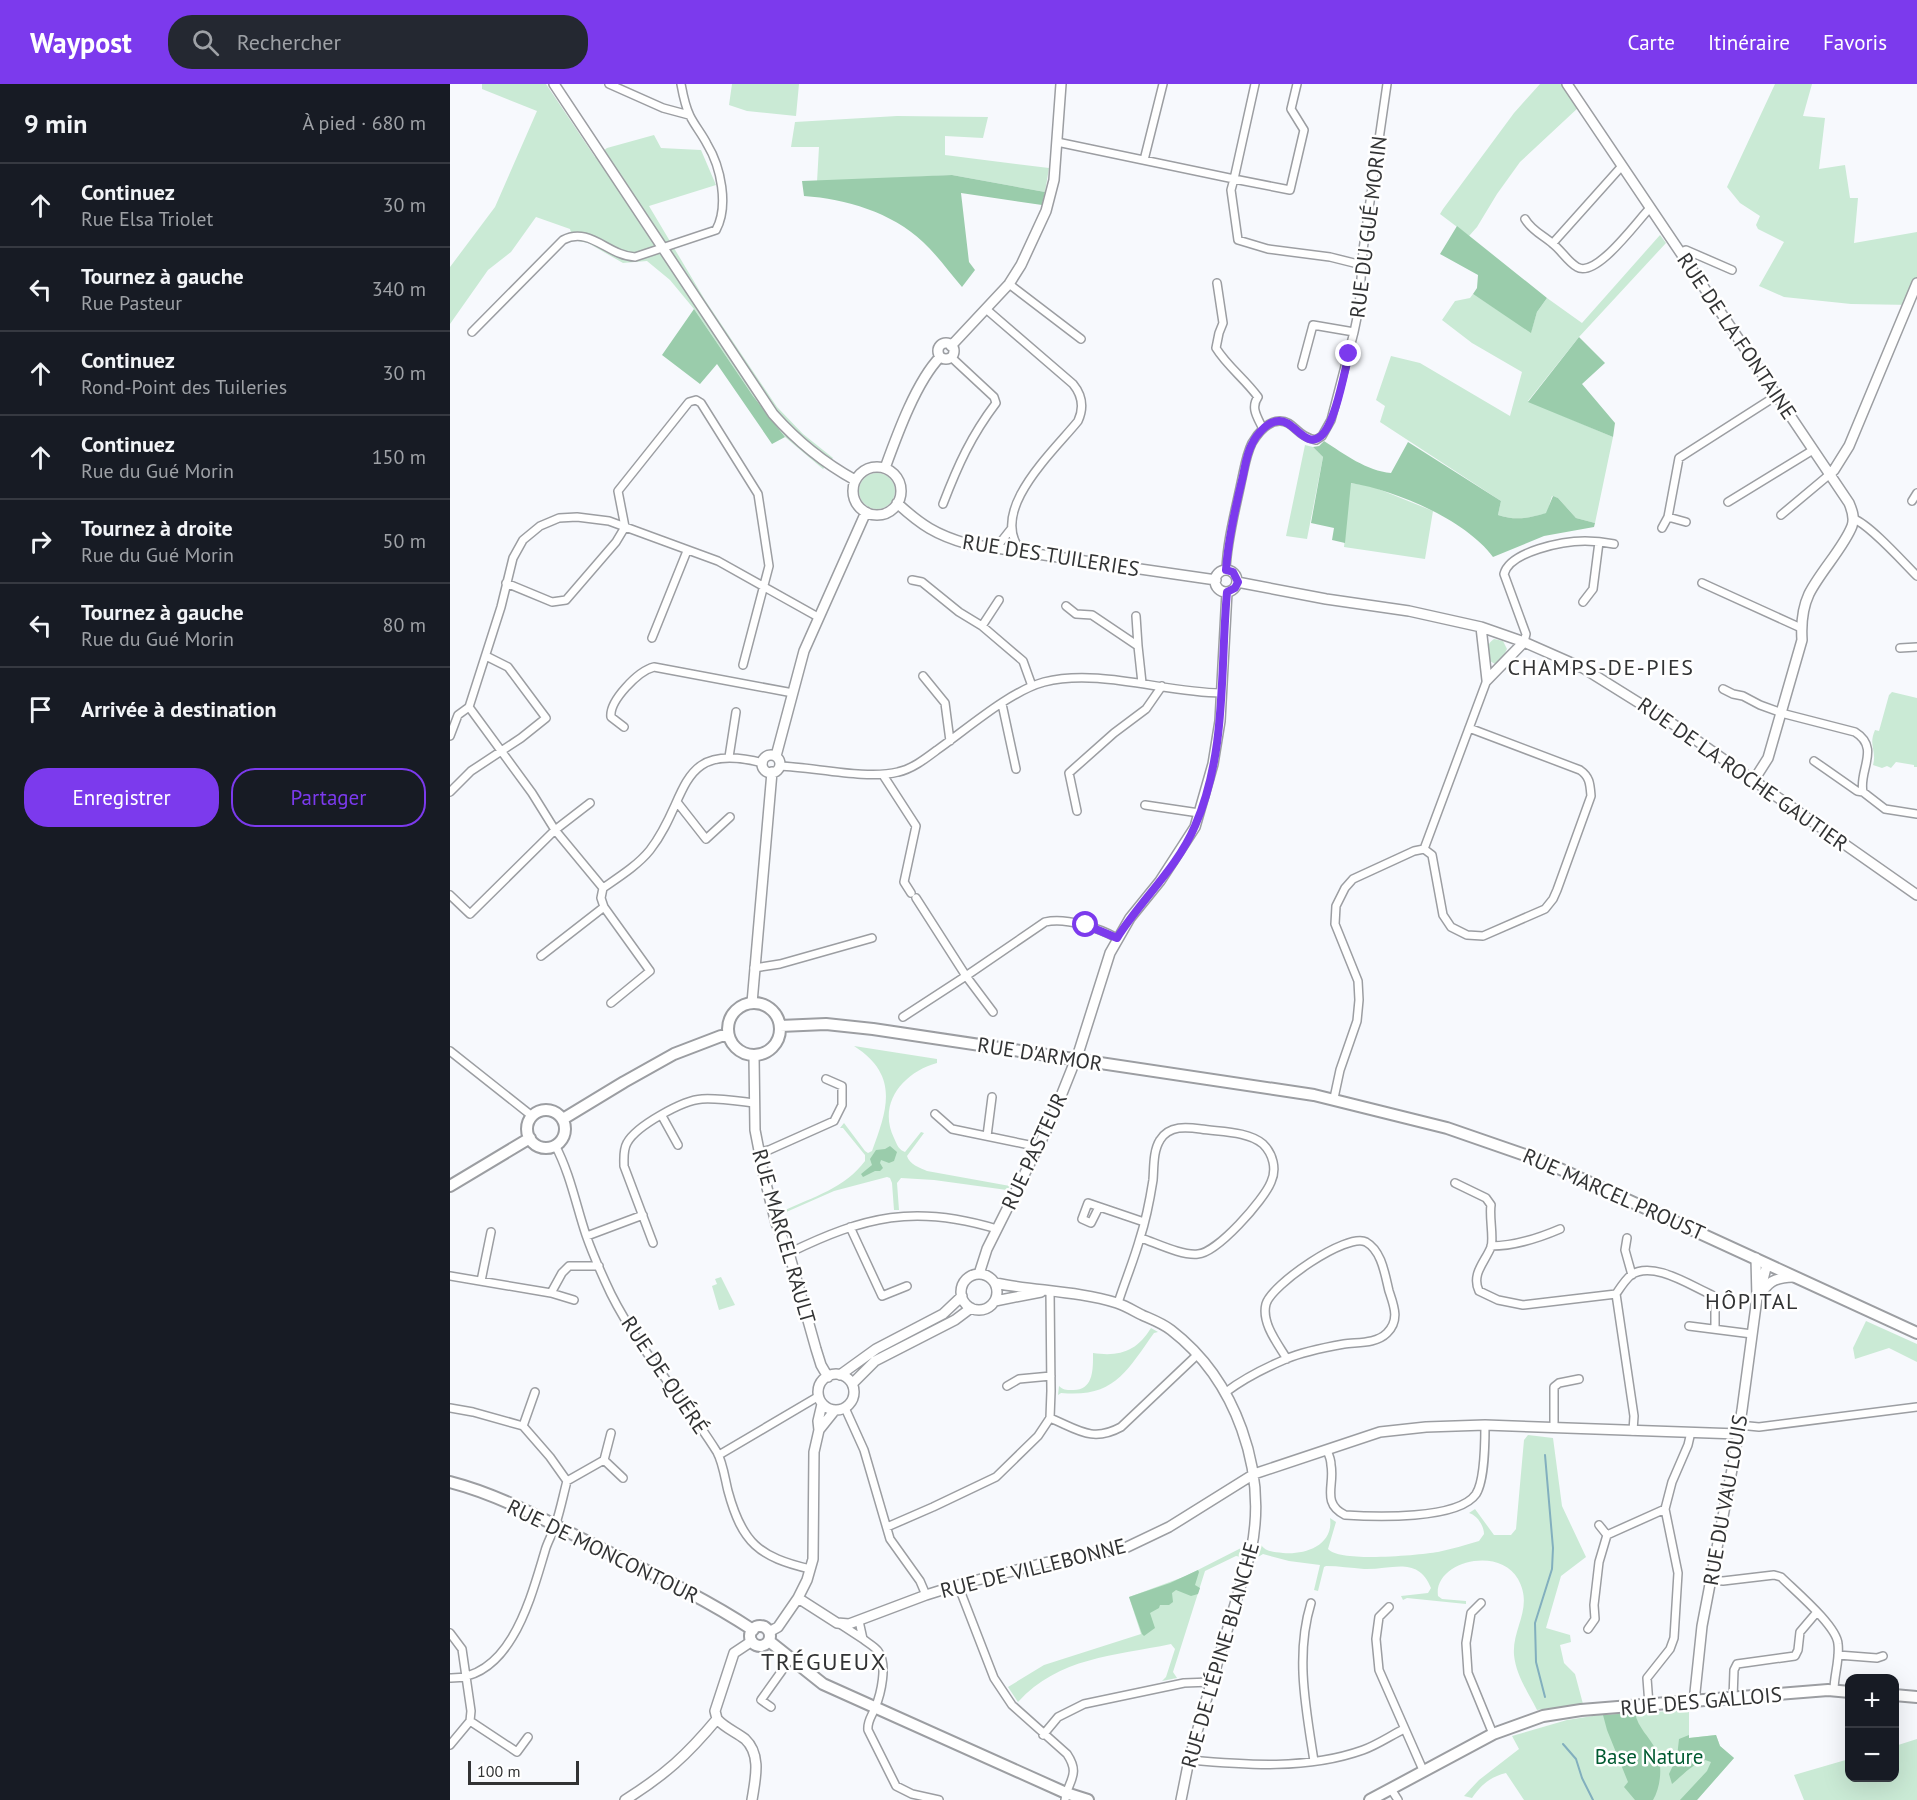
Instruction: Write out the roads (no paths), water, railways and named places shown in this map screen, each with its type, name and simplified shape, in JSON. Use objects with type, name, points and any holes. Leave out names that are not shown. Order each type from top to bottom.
[{"type":"main road","points":[[752,1003],[760,1004],[774,1012],[780,1026],[780,1035],[771,1050],[754,1056],[738,1050],[729,1036],[728,1028],[733,1014],[752,1003]]},
{"type":"main road","name":"RUE D'ARMOR","points":[[780,1026],[826,1024],[873,1029],[1298,1093]]},
{"type":"main road","points":[[563,1119],[674,1054],[721,1036],[729,1036]]},
{"type":"main road","name":"RUE MARCEL PROUST","points":[[1298,1093],[1334,1098],[1448,1128],[1520,1152],[1917,1333]]},
{"type":"main road","points":[[542,1110],[554,1112],[563,1119],[565,1125],[563,1137],[555,1145],[538,1146],[530,1138],[528,1127],[532,1116],[542,1110]]},
{"type":"main road","points":[[450,1186],[530,1138]]},
{"type":"main road","name":"RUE DE MONCONTOUR","points":[[450,1482],[473,1488],[555,1526],[696,1596],[753,1630]]},
{"type":"main road","points":[[769,1636],[760,1646],[752,1641],[750,1635],[753,1630],[762,1626],[791,1658],[823,1684],[1065,1796],[1088,1800]]},
{"type":"main road","name":"RUE DES GALLOIS","points":[[1370,1800],[1492,1734],[1542,1716],[1649,1705],[1834,1690],[1845,1691]]},
{"type":"main road","points":[[1899,1695],[1917,1697]]},
{"type":"street","points":[[554,84],[773,414],[791,434],[855,480]]},
{"type":"street","points":[[609,84],[663,108],[689,115]]},
{"type":"street","points":[[472,332],[563,240],[574,235],[585,236],[623,256],[635,257],[716,230],[721,220],[722,189],[708,146],[689,115],[681,84]]},
{"type":"street","points":[[951,346],[1009,284],[1021,265],[1046,212],[1054,180],[1061,84]]},
{"type":"street","points":[[1144,160],[1163,84]]},
{"type":"street","points":[[1255,84],[1231,190],[1238,240],[1268,249],[1330,257],[1362,265]]},
{"type":"street","points":[[1057,142],[1290,190],[1304,130],[1291,109],[1297,84]]},
{"type":"street","name":"RUE DU GUÉ MORIN","points":[[1263,429],[1278,420],[1286,422],[1306,438],[1316,440],[1322,436],[1331,420],[1359,308],[1362,265],[1387,84]]},
{"type":"street","name":"RUE DE LA FONTAINE","points":[[1567,84],[1830,474],[1849,503],[1854,519],[1874,534],[1917,576]]},
{"type":"street","points":[[1553,243],[1621,167]]},
{"type":"street","points":[[1525,219],[1530,227],[1553,243],[1577,268],[1587,270],[1615,248],[1650,208]]},
{"type":"street","points":[[1681,252],[1686,250],[1732,270]]},
{"type":"street","points":[[1217,283],[1223,324],[1216,348],[1223,359],[1236,370],[1258,397],[1255,401],[1255,414],[1263,429],[1252,444],[1247,457],[1234,512],[1226,570]]},
{"type":"street","points":[[1781,515],[1834,470],[1849,446],[1917,283]]},
{"type":"street","points":[[1009,284],[1081,339]]},
{"type":"street","points":[[986,309],[1073,384],[1081,399],[1081,415],[1078,421],[1026,483],[1014,514],[1011,529],[1014,543],[1022,552]]},
{"type":"street","points":[[1302,366],[1313,325],[1354,332]]},
{"type":"street","points":[[885,468],[911,405],[940,357],[938,350],[940,346],[944,344],[951,346]]},
{"type":"street","points":[[951,346],[953,353],[951,357]]},
{"type":"street","points":[[940,357],[947,359],[951,357]]},
{"type":"street","points":[[943,504],[961,459],[978,427],[996,403],[994,397],[951,357]]},
{"type":"street","points":[[1662,528],[1668,518],[1678,458],[1776,396]]},
{"type":"street","points":[[506,584],[552,602],[566,600],[616,542],[625,527],[618,491],[689,402],[696,400],[701,403],[758,494],[769,566],[742,664]]},
{"type":"street","points":[[1728,502],[1813,450]]},
{"type":"street","points":[[868,468],[885,468],[892,472],[901,487],[897,503],[883,514],[866,512],[854,498],[855,480],[868,468]]},
{"type":"street","points":[[1912,501],[1917,493]]},
{"type":"street","name":"RUE DES TUILERIES","points":[[897,503],[919,524],[937,534],[968,544],[1216,580]]},
{"type":"street","points":[[776,756],[804,651],[866,512]]},
{"type":"street","points":[[450,736],[458,715],[469,707],[501,607],[513,558],[523,540],[540,526],[559,518],[577,517],[609,521],[718,561],[818,617]]},
{"type":"street","points":[[1668,518],[1686,522]]},
{"type":"street","points":[[1754,780],[1768,758],[1802,640],[1804,609],[1810,592],[1852,526],[1854,519]]},
{"type":"street","points":[[996,548],[1011,529]]},
{"type":"street","points":[[1424,849],[1487,680],[1524,642],[1526,634],[1504,574],[1506,567],[1517,558],[1568,542],[1614,544]]},
{"type":"street","points":[[1583,602],[1593,589],[1599,542]]},
{"type":"street","points":[[652,638],[687,551]]},
{"type":"street","points":[[1226,570],[1233,572],[1238,582],[1235,588],[1227,592],[1218,588],[1216,580],[1220,573],[1226,570]]},
{"type":"street","points":[[912,580],[922,582],[959,612],[982,626],[1023,661],[1032,686]]},
{"type":"street","name":"RUE DE LA ROCHE GAUTIER","points":[[1238,582],[1326,599],[1409,611],[1481,627],[1524,642],[1583,668],[1676,726],[1917,895]]},
{"type":"street","points":[[1702,583],[1801,628]]},
{"type":"street","name":"RUE PASTEUR","points":[[979,1274],[997,1229],[1039,1147],[1075,1060],[1117,938],[1180,852],[1195,827],[1213,764],[1220,721],[1227,592]]},
{"type":"street","points":[[982,626],[999,600]]},
{"type":"street","points":[[1066,606],[1076,615],[1092,615],[1138,646]]},
{"type":"street","points":[[1136,616],[1142,682]]},
{"type":"street","points":[[1481,627],[1487,680]]},
{"type":"street","points":[[1900,648],[1917,647]]},
{"type":"street","points":[[450,792],[471,771],[546,718],[508,667],[486,656]]},
{"type":"street","points":[[624,727],[611,717],[612,708],[638,674],[654,667],[793,693]]},
{"type":"street","points":[[922,676],[945,702],[950,741]]},
{"type":"street","points":[[780,766],[883,775],[900,772],[919,763],[1002,704],[1032,686],[1047,681],[1081,679],[1142,682],[1221,693]]},
{"type":"street","points":[[1077,811],[1070,773],[1114,733],[1146,709],[1162,686]]},
{"type":"street","points":[[1723,688],[1781,713],[1855,732],[1862,736],[1868,752],[1861,785],[1863,792]]},
{"type":"street","points":[[1002,704],[1016,769]]},
{"type":"street","points":[[469,707],[532,793],[555,830],[603,888]]},
{"type":"street","points":[[729,757],[736,712]]},
{"type":"street","points":[[1334,1098],[1340,1070],[1357,1021],[1359,1000],[1358,981],[1335,924],[1336,906],[1345,888],[1353,879],[1414,851],[1424,849],[1432,855],[1443,915],[1451,927],[1467,935],[1483,936],[1545,909],[1557,890],[1591,796],[1587,776],[1580,770],[1469,728]]},
{"type":"street","points":[[767,756],[776,756],[780,760],[777,771],[772,772],[765,769],[763,763],[767,756]]},
{"type":"street","points":[[611,1003],[650,971],[604,907],[601,898],[603,888],[649,851],[697,767],[712,759],[729,757],[763,763]]},
{"type":"street","points":[[1814,761],[1885,809],[1917,814]]},
{"type":"street","points":[[752,1003],[772,772]]},
{"type":"street","points":[[883,775],[915,826],[904,882],[966,976],[993,1012]]},
{"type":"street","points":[[677,802],[706,839],[730,817]]},
{"type":"street","points":[[450,896],[470,914],[555,830],[590,803]]},
{"type":"street","points":[[1145,806],[1199,813]]},
{"type":"street","points":[[541,956],[604,907]]},
{"type":"street","points":[[903,1017],[1045,922],[1055,920],[1086,925],[1117,938]]},
{"type":"street","points":[[754,968],[780,964],[872,938]]},
{"type":"street","points":[[450,1051],[532,1116]]},
{"type":"street","name":"RUE MARCEL RAULT","points":[[754,1056],[754,1103],[760,1152],[776,1223],[789,1253],[821,1365],[828,1377]]},
{"type":"street","points":[[760,1152],[834,1121],[842,1105],[842,1086],[826,1079]]},
{"type":"street","points":[[987,1136],[992,1097]]},
{"type":"street","points":[[654,1243],[624,1166],[627,1144],[634,1133],[686,1102],[702,1099],[754,1103]]},
{"type":"street","points":[[935,1114],[952,1129],[1039,1147]]},
{"type":"street","points":[[662,1116],[678,1145]]},
{"type":"street","points":[[1118,1303],[1141,1238],[1153,1182],[1156,1149],[1166,1133],[1184,1127],[1252,1137],[1269,1151],[1274,1168],[1272,1181],[1237,1225],[1210,1251],[1189,1254],[1141,1238]]},
{"type":"street","name":"RUE DE QUÉRÉ","points":[[555,1145],[562,1158],[598,1266],[626,1319],[719,1455],[732,1507],[742,1529],[752,1544],[770,1557],[810,1569]]},
{"type":"street","points":[[1455,1183],[1486,1198],[1491,1205],[1489,1216],[1491,1245],[1482,1261],[1476,1280],[1479,1291],[1512,1304],[1532,1305],[1616,1294],[1632,1275],[1647,1269],[1657,1271],[1712,1295],[1715,1300],[1715,1329]]},
{"type":"street","points":[[1099,1207],[1144,1222]]},
{"type":"street","points":[[587,1236],[643,1215]]},
{"type":"street","points":[[789,1253],[850,1227],[874,1219],[898,1215],[948,1218],[997,1229]]},
{"type":"street","points":[[850,1227],[882,1296],[907,1286]]},
{"type":"street","points":[[1491,1245],[1502,1246],[1543,1236],[1560,1229]]},
{"type":"street","points":[[481,1281],[491,1232]]},
{"type":"street","points":[[1627,1238],[1625,1250],[1632,1275]]},
{"type":"street","points":[[1226,1392],[1287,1359],[1343,1344],[1375,1340],[1384,1336],[1391,1328],[1396,1312],[1380,1257],[1369,1244],[1358,1240],[1346,1243],[1327,1253],[1295,1275],[1269,1298],[1265,1314],[1287,1359]]},
{"type":"street","name":"RUE DU VAU LOUIS","points":[[1694,1702],[1699,1647],[1710,1580],[1739,1430],[1757,1298],[1756,1258]]},
{"type":"street","name":"RUE DU VAU LOUIS","points":[[1757,1298],[1767,1264]]},
{"type":"street","points":[[550,1293],[569,1266],[598,1266]]},
{"type":"street","points":[[887,1527],[933,1508],[996,1477],[1038,1436],[1050,1418],[1050,1291],[995,1301],[981,1310],[971,1308],[962,1296],[962,1286],[969,1277],[979,1274],[988,1276],[995,1283],[997,1292],[995,1301]]},
{"type":"street","points":[[450,1276],[550,1293],[574,1300]]},
{"type":"street","points":[[1757,1298],[1770,1282],[1794,1276]]},
{"type":"street","name":"RUE DE L'ÉPINE BLANCHE","points":[[995,1283],[1118,1303],[1170,1329],[1197,1354],[1226,1392],[1241,1428],[1254,1474],[1255,1535],[1189,1760],[1181,1800]]},
{"type":"street","points":[[1616,1294],[1634,1416],[1633,1431]]},
{"type":"street","points":[[769,1636],[798,1598],[813,1559],[814,1452],[819,1430],[820,1384],[828,1377],[840,1375],[876,1349],[943,1314],[962,1296]]},
{"type":"street","points":[[852,1384],[875,1361],[955,1320],[971,1308]]},
{"type":"street","points":[[1689,1326],[1752,1334]]},
{"type":"street","points":[[1050,1418],[1091,1435],[1111,1433],[1121,1427],[1197,1354]]},
{"type":"street","points":[[819,1430],[852,1400],[854,1389],[852,1384],[840,1375]]},
{"type":"street","points":[[1007,1386],[1019,1379],[1051,1376]]},
{"type":"street","points":[[1550,1428],[1554,1387],[1559,1383],[1579,1379]]},
{"type":"street","points":[[523,1426],[535,1392]]},
{"type":"street","points":[[719,1455],[821,1400]]},
{"type":"street","points":[[821,1400],[840,1409],[864,1450],[890,1539],[920,1581],[926,1594]]},
{"type":"street","points":[[1739,1430],[1917,1407]]},
{"type":"street","points":[[450,1408],[523,1426],[567,1481]]},
{"type":"street","points":[[1327,1451],[1332,1465],[1330,1500],[1336,1511],[1345,1515],[1413,1516],[1469,1502],[1477,1492],[1485,1425]]},
{"type":"street","name":"RUE DE VILLEBONNE","points":[[840,1624],[859,1622],[926,1594],[958,1585],[1044,1563],[1125,1548],[1169,1527],[1254,1474],[1380,1432],[1426,1427],[1485,1425],[1633,1431],[1739,1430]]},
{"type":"street","points":[[1649,1705],[1647,1678],[1670,1649],[1675,1631],[1678,1567],[1665,1509],[1672,1482],[1688,1445],[1691,1432]]},
{"type":"street","points":[[450,1678],[466,1676],[482,1669],[507,1645],[537,1580],[567,1481],[604,1460],[611,1433]]},
{"type":"street","points":[[604,1460],[623,1478]]},
{"type":"street","points":[[1588,1629],[1595,1619],[1594,1605],[1599,1562],[1607,1535],[1665,1509]]},
{"type":"street","points":[[1599,1525],[1607,1535]]},
{"type":"street","points":[[1710,1580],[1723,1581],[1774,1575],[1781,1577],[1817,1612],[1836,1637],[1838,1655],[1834,1690]]},
{"type":"street","points":[[958,1585],[994,1678],[1012,1705],[1067,1754],[1072,1762],[1074,1776],[1065,1796]]},
{"type":"street","points":[[798,1598],[878,1650],[882,1658],[883,1675],[868,1730],[896,1786],[912,1794],[939,1800]]},
{"type":"street","points":[[1311,1603],[1306,1618],[1302,1665],[1304,1696],[1314,1761]]},
{"type":"street","points":[[1481,1603],[1470,1613],[1466,1643],[1468,1673],[1492,1734]]},
{"type":"street","points":[[1389,1607],[1379,1617],[1376,1639],[1379,1670],[1423,1770]]},
{"type":"street","points":[[1732,1699],[1734,1670],[1737,1665],[1795,1656],[1800,1632],[1817,1612]]},
{"type":"street","points":[[859,1622],[863,1639]]},
{"type":"street","points":[[450,1633],[462,1649],[471,1711],[470,1721],[450,1745]]},
{"type":"street","points":[[752,1641],[734,1653],[715,1711],[717,1719],[746,1740],[754,1752],[756,1770],[752,1800]]},
{"type":"street","points":[[1838,1655],[1877,1658],[1883,1656]]},
{"type":"street","points":[[771,1707],[761,1700],[791,1658]]},
{"type":"street","points":[[1043,1735],[1059,1717],[1084,1704],[1184,1683],[1211,1682]]},
{"type":"street","points":[[625,1800],[660,1778],[690,1751],[717,1719]]},
{"type":"street","points":[[470,1721],[516,1752],[528,1737]]},
{"type":"street","points":[[1189,1760],[1285,1765],[1336,1758],[1364,1749],[1404,1729]]},
{"type":"street","points":[[1391,1789],[1398,1800]]},
{"type":"waterway","points":[[1545,1455],[1553,1548],[1552,1569],[1535,1623],[1536,1662],[1545,1697]]},
{"type":"waterway","points":[[1563,1744],[1576,1759],[1593,1800]]},
{"type":"district","name":"CHAMPS-DE-PIES","points":[[1601,667]]},
{"type":"district","name":"HÔPITAL","points":[[1752,1301]]},
{"type":"district","name":"TRÉGUEUX","points":[[824,1661]]},
{"type":"park label","name":"Base Nature","points":[[1649,1756]]}]
